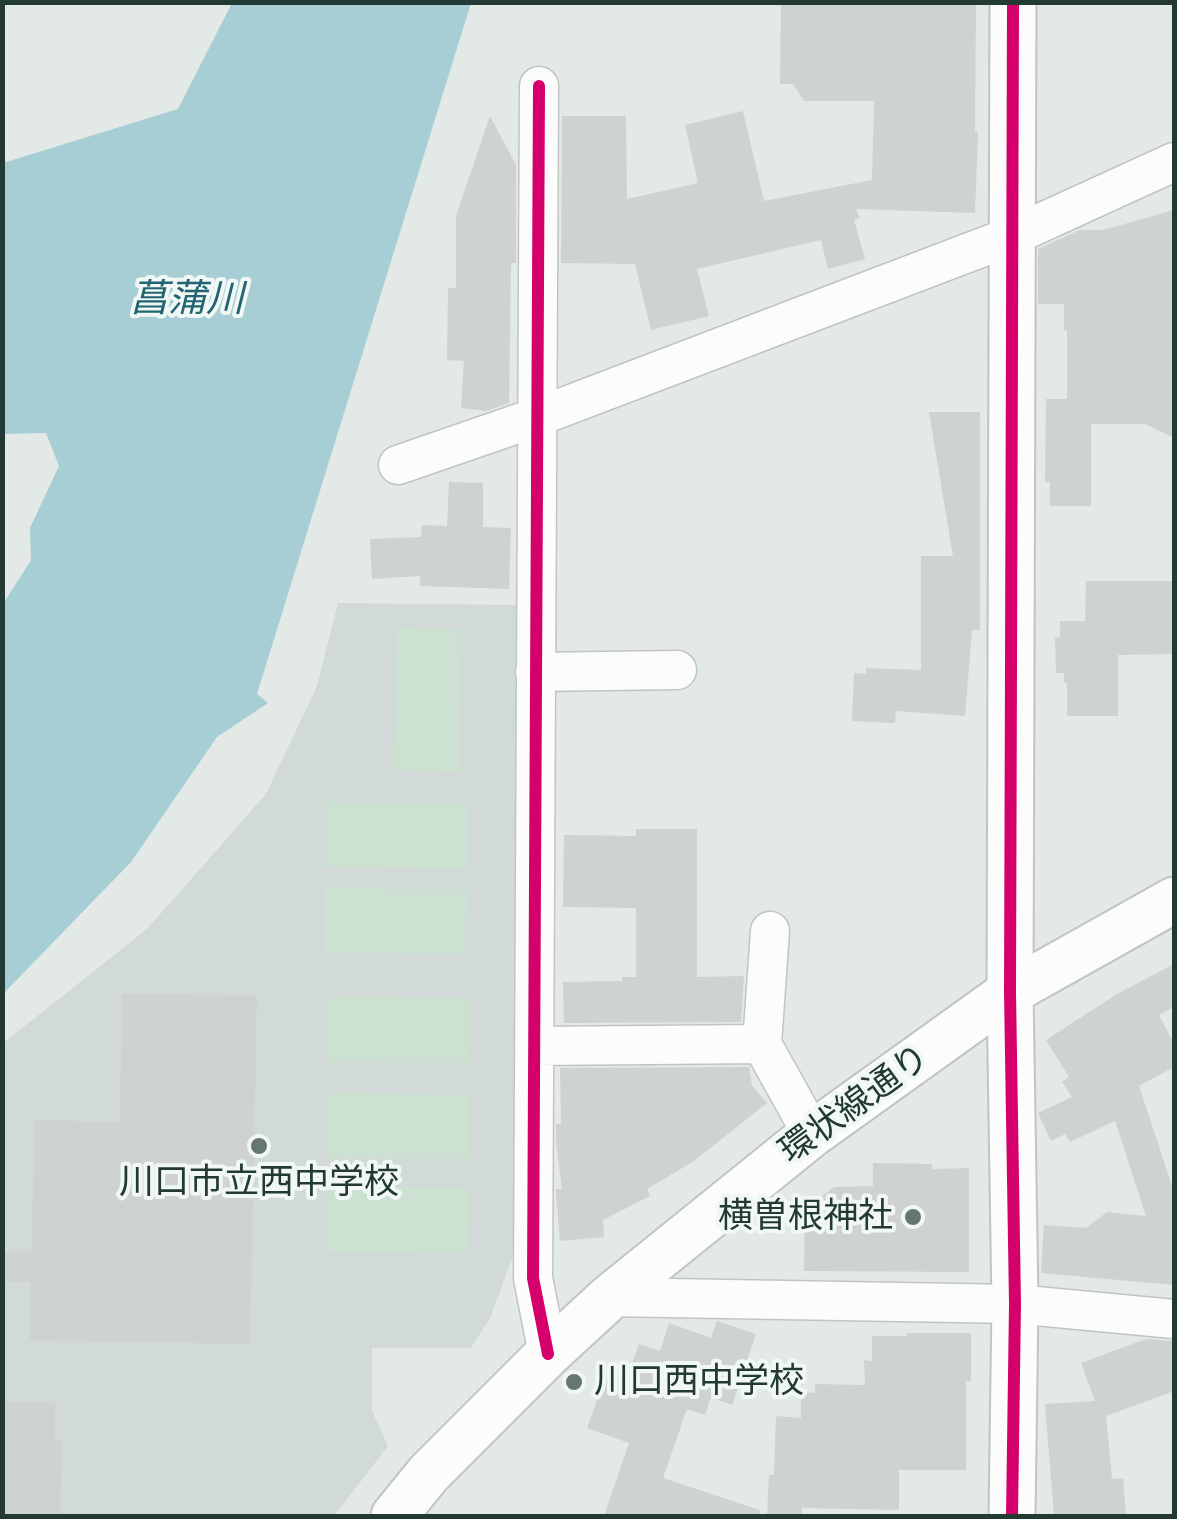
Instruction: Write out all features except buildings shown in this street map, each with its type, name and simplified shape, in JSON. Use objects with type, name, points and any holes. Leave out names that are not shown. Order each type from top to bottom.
[{"type":"street","points":[[1012,1516],[1014,3]]},
{"type":"street","points":[[539,86],[533,1278],[548,1354]]},
{"type":"street","points":[[398,465],[1012,236],[1174,162]]},
{"type":"street","points":[[536,672],[677,670]]},
{"type":"street","name":"環状線通り","points":[[394,1516],[430,1473],[610,1297],[812,1134],[1010,992],[1174,900]]},
{"type":"street","points":[[770,932],[762,1044],[812,1134]]},
{"type":"street","points":[[534,1046],[762,1044]]},
{"type":"street","points":[[610,1297],[1015,1304],[1174,1319]]},
{"type":"shaded area","name":"川口市立西中学校","points":[[338,603],[517,605],[516,1248],[490,1318],[471,1348],[372,1348],[372,1411],[388,1446],[334,1516],[3,1516],[2,1044],[147,929],[266,794],[317,686]]},
{"type":"green space","points":[[397,628],[462,630],[459,772],[394,770]]},
{"type":"green space","points":[[326,802],[468,803],[468,868],[326,867]]},
{"type":"green space","points":[[325,888],[467,889],[466,954],[324,953]]},
{"type":"green space","points":[[328,997],[470,998],[469,1063],[327,1062]]},
{"type":"green space","points":[[327,1093],[469,1095],[469,1159],[327,1158]]},
{"type":"green space","points":[[327,1187],[469,1188],[468,1253],[327,1252]]},
{"type":"water","name":"菖蒲川","points":[[232,3],[471,3],[257,694],[268,703],[217,737],[131,862],[3,994],[3,604],[31,560],[30,528],[59,466],[46,433],[3,434],[3,163],[178,109]]},
{"type":"cycle path","points":[[1012,1516],[1013,2]]},
{"type":"cycle path","points":[[539,86],[533,1278],[548,1354]]},
{"type":"place","name":"川口市立西中学校","points":[[259,1146]]},
{"type":"place","name":"横曽根神社","points":[[913,1217]]},
{"type":"place","name":"川口西中学校","points":[[574,1382]]}]
